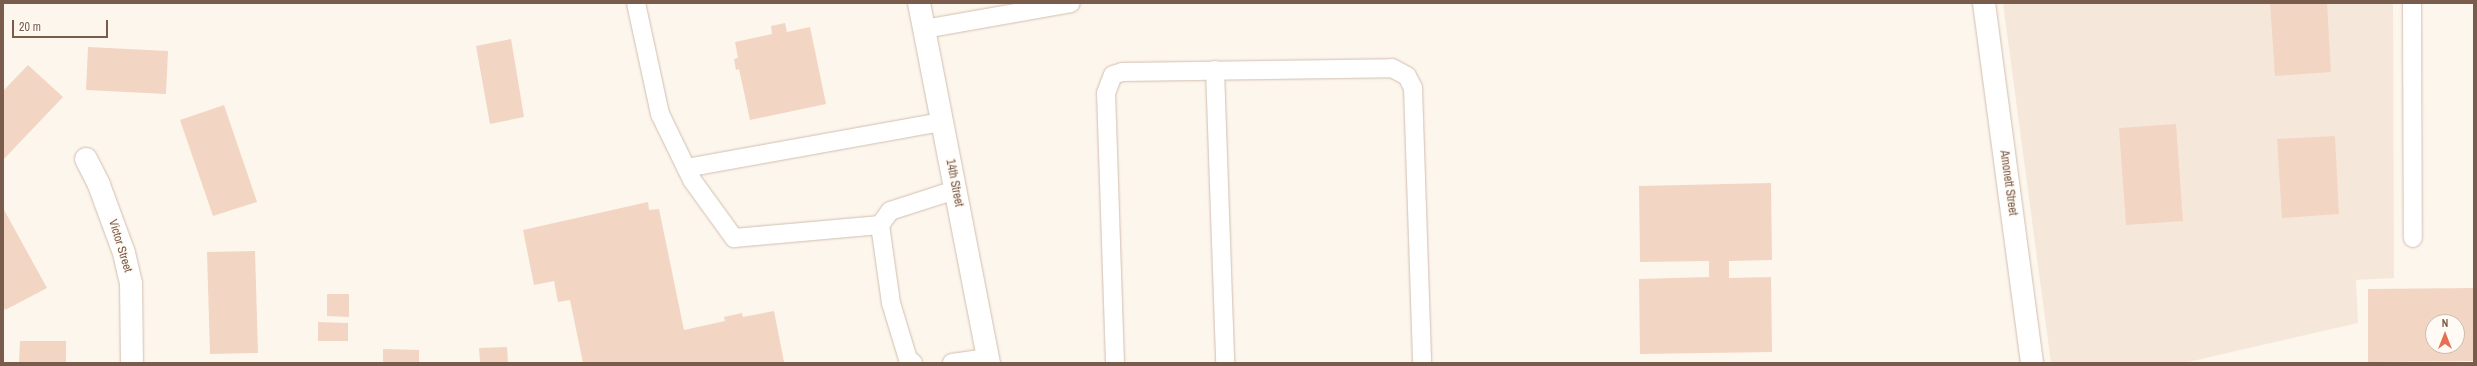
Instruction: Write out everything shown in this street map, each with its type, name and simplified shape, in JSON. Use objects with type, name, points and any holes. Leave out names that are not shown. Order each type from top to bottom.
[{"type":"street","name":"14th Street","points":[[919,3],[988,360]]},
{"type":"street","name":"Amonett Street","points":[[1984,3],[2032,363]]},
{"type":"street","name":"Victor Street","points":[[86,159],[99,184],[124,253],[130,283],[132,363]]},
{"type":"lane","points":[[636,3],[660,114],[692,180],[734,238],[880,224]]},
{"type":"lane","points":[[924,29],[1071,3]]},
{"type":"lane","points":[[2412,3],[2413,238]]},
{"type":"lane","points":[[1115,363],[1106,93],[1113,75],[1122,72],[1392,68],[1408,76],[1414,88],[1422,363]]},
{"type":"lane","points":[[1215,70],[1225,363]]},
{"type":"lane","points":[[686,168],[942,122]]},
{"type":"lane","points":[[913,363],[908,360],[891,303],[880,224],[890,211],[955,190]]},
{"type":"lane","points":[[952,363],[988,360]]},
{"type":"shaded area","points":[[2003,3],[2393,3],[2394,278],[2356,280],[2358,323],[2184,363],[2051,363]]},
{"type":"building","points":[[2270,3],[2327,3],[2331,72],[2275,76]]},
{"type":"building","points":[[785,23],[787,32],[810,27],[826,104],[750,120],[739,69],[736,70],[734,59],[738,58],[735,42],[772,34],[771,26]]},
{"type":"building","points":[[511,39],[524,117],[490,124],[476,46]]},
{"type":"building","points":[[88,47],[168,51],[166,94],[86,90]]},
{"type":"building","points":[[28,65],[63,97],[3,160],[3,91]]},
{"type":"building","points":[[224,105],[257,202],[213,216],[180,120]]},
{"type":"building","points":[[2176,124],[2183,221],[2126,225],[2119,128]]},
{"type":"building","points":[[2335,136],[2339,214],[2282,218],[2277,139]]},
{"type":"building","points":[[1771,183],[1772,260],[1729,261],[1729,278],[1771,277],[1772,352],[1640,354],[1639,279],[1709,277],[1709,261],[1640,262],[1639,186]]},
{"type":"building","points":[[648,202],[649,210],[659,209],[684,330],[725,321],[724,317],[742,313],[743,317],[774,311],[784,362],[583,363],[570,300],[558,302],[554,281],[534,285],[523,230]]},
{"type":"building","points":[[3,208],[47,288],[5,310],[3,306]]},
{"type":"building","points":[[255,251],[258,353],[210,354],[207,252]]},
{"type":"building","points":[[2474,288],[2474,361],[2368,362],[2368,289]]},
{"type":"building","points":[[327,294],[349,294],[349,317],[327,316]]},
{"type":"building","points":[[318,322],[348,323],[348,341],[318,341]]},
{"type":"building","points":[[20,341],[66,341],[66,363],[19,363]]},
{"type":"building","points":[[507,347],[508,363],[480,363],[479,348]]},
{"type":"building","points":[[383,349],[419,350],[419,363],[383,363]]}]
